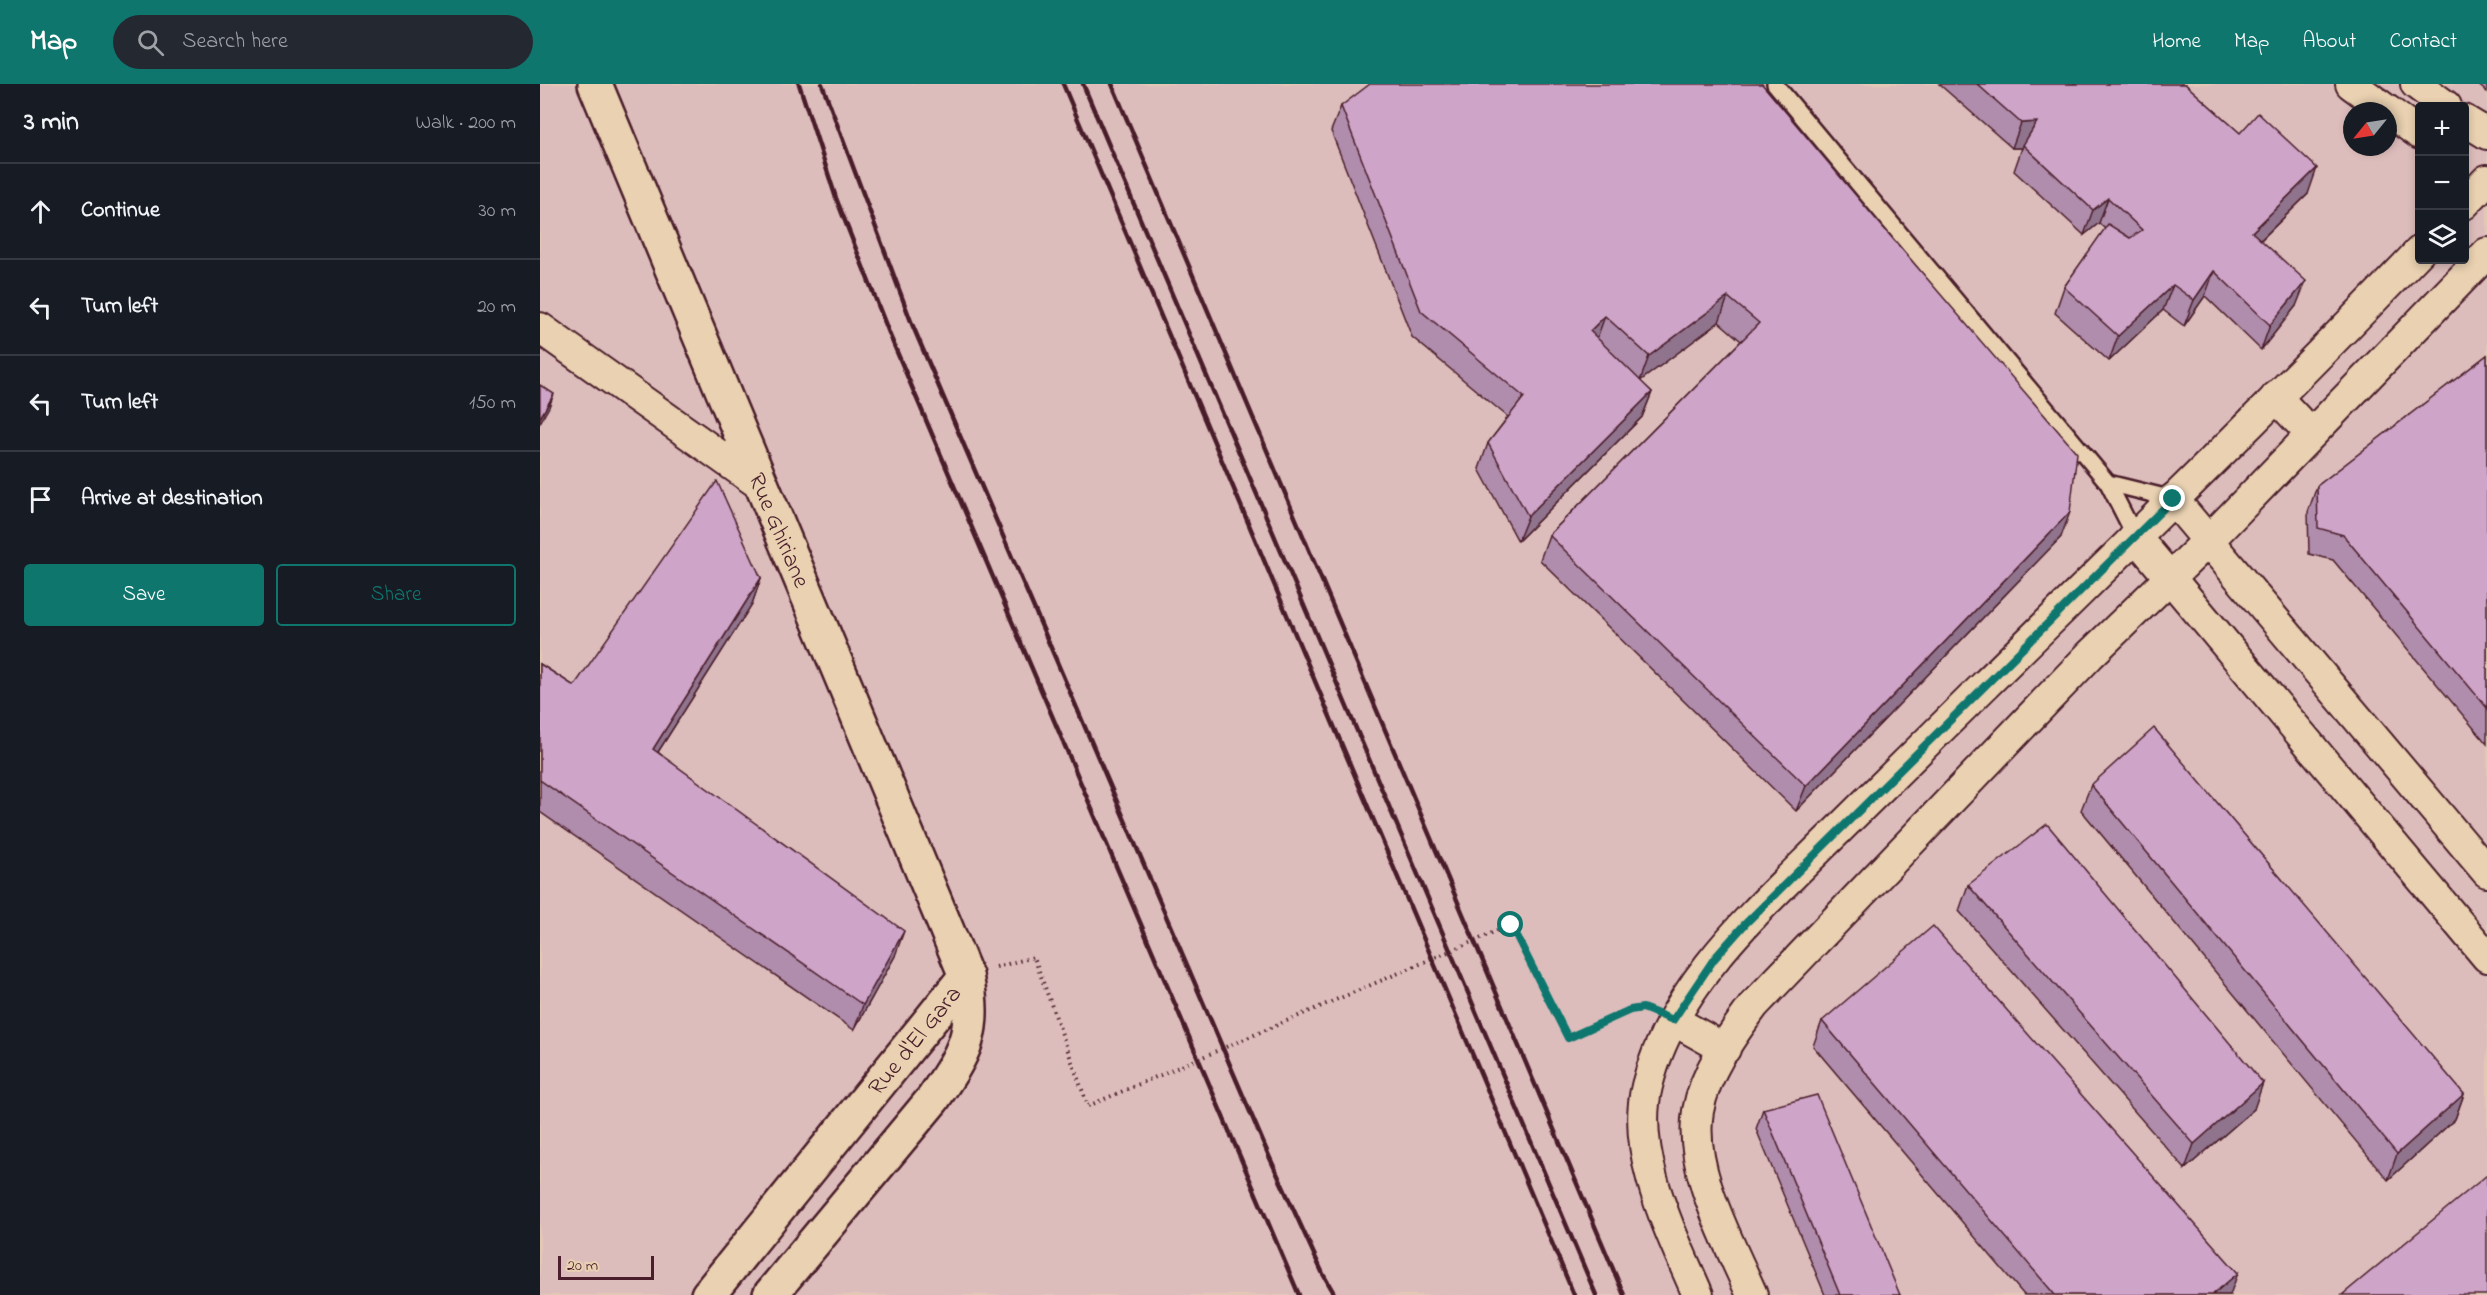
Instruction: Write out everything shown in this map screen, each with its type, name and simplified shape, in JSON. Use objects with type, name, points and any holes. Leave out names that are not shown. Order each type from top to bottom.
[{"type":"street","name":"Rue Ghiriane","points":[[595,84],[966,976]]},
{"type":"street","points":[[2351,84],[2376,102]]},
{"type":"street","points":[[2416,84],[2441,102]]},
{"type":"street","points":[[2397,117],[2415,130]]},
{"type":"street","points":[[2469,123],[2487,134]]},
{"type":"street","points":[[2469,196],[2481,178]]},
{"type":"street","points":[[1752,1295],[1702,1178],[1696,1143],[1698,1111],[1706,1086],[1725,1048],[1754,1005],[2081,663],[2209,540],[2487,254]]},
{"type":"street","points":[[1698,1295],[1658,1200],[1646,1149],[1644,1114],[1646,1087],[1673,1020],[1714,959],[1745,924],[2415,256]]},
{"type":"street","points":[[540,328],[762,486]]},
{"type":"street","points":[[2276,397],[2312,434]]},
{"type":"street","points":[[2173,499],[2487,872]]},
{"type":"street","points":[[2135,536],[2487,957]]},
{"type":"street","name":"Rue d'El Gara","points":[[708,1295],[966,976]]},
{"type":"street","name":"Rue d'El Gara","points":[[770,1295],[933,1099],[950,1074],[965,1046],[969,1033],[972,1014],[966,976]]},
{"type":"street","points":[[1673,1020],[1725,1048]]},
{"type":"lane","points":[[1775,84],[2108,483],[2135,536]]},
{"type":"lane","points":[[2108,483],[2173,499]]},
{"type":"path","points":[[1034,957],[1088,1106],[1511,925],[1568,1038],[1630,1010],[1643,1008],[1673,1020]]},
{"type":"shaded area","points":[[540,84],[2487,84],[2487,1295],[540,1295]]},
{"type":"building","points":[[1370,84],[1762,84],[2077,453],[2070,512],[1806,786],[1549,535],[1759,323],[1728,297],[1649,356],[1605,316],[1590,331],[1652,392],[1528,516],[1488,443],[1524,397],[1421,311],[1341,106]]},
{"type":"building","points":[[1977,84],[2185,84],[2240,133],[2258,113],[2317,168],[2252,232],[2306,281],[2270,325],[2214,271],[2194,300],[2173,285],[2118,336],[2064,287],[2108,224],[2130,238],[2142,230],[2108,198],[2093,210],[2023,145],[2037,122],[2021,123]]},
{"type":"building","points":[[2487,355],[2487,708],[2343,535],[2318,528],[2317,486]]},
{"type":"building","points":[[540,385],[554,394],[540,418]]},
{"type":"building","points":[[717,481],[761,578],[653,749],[904,931],[863,1005],[540,780],[540,664],[574,686]]},
{"type":"building","points":[[2154,728],[2464,1094],[2397,1154],[2091,785]]},
{"type":"building","points":[[2047,824],[2263,1083],[2194,1144],[1968,885]]},
{"type":"building","points":[[1933,926],[2238,1273],[2212,1295],[2055,1295],[1822,1021]]},
{"type":"building","points":[[1817,1095],[1900,1295],[1840,1295],[1763,1109]]},
{"type":"building","points":[[2487,1175],[2487,1295],[2342,1295]]},
{"type":"railway","points":[[799,84],[836,198],[891,338],[1299,1295]]},
{"type":"railway","points":[[822,84],[912,324],[1269,1156],[1323,1274],[1335,1295]]},
{"type":"railway","points":[[1063,84],[1574,1295]]},
{"type":"railway","points":[[1083,84],[1596,1295]]},
{"type":"railway","points":[[1112,84],[1624,1295]]},
{"type":"route","points":[[1511,925],[1568,1038],[1630,1010],[1643,1008],[1673,1020],[1714,959],[1745,924],[2173,499]]}]
